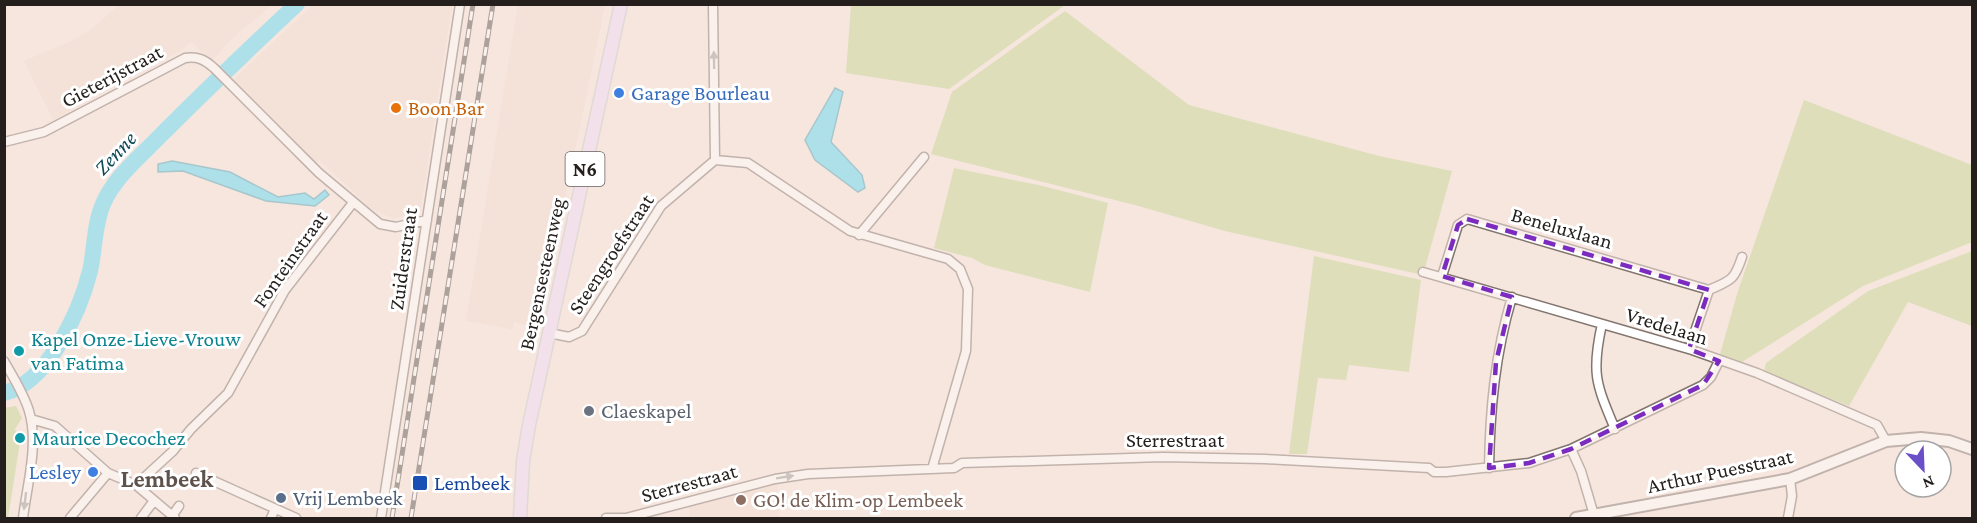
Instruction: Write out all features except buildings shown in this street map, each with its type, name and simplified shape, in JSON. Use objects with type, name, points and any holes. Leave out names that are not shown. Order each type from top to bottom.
[{"type":"main road","name":"Bergensesteenweg","points":[[520,519],[523,461],[621,4]]},
{"type":"street","name":"Zuiderstraat","points":[[381,519],[460,4]]},
{"type":"street","points":[[713,4],[715,160],[748,163],[859,235],[948,259],[960,269],[968,289],[966,351],[933,469]]},
{"type":"street","name":"Gieterijstraat","points":[[4,142],[44,132],[185,58],[199,58],[214,68],[230,84]]},
{"type":"street","name":"Fonteinstraat","points":[[230,84],[352,204],[380,224],[396,227],[427,220]]},
{"type":"street","points":[[859,235],[924,158]]},
{"type":"street","name":"Steengroefstraat","points":[[549,333],[569,337],[582,332],[661,206],[715,160]]},
{"type":"street","name":"Fonteinstraat","points":[[136,485],[175,453],[191,429],[228,393],[285,290],[352,204]]},
{"type":"street","name":"Beneluxlaan","points":[[1442,276],[1458,225],[1467,219],[1709,290]]},
{"type":"street","points":[[1692,350],[1691,343],[1709,290],[1729,283],[1736,274],[1742,257]]},
{"type":"street","name":"Vredelaan","points":[[1423,272],[1692,350],[1757,374],[1877,425],[1886,441]]},
{"type":"street","points":[[1490,468],[1490,406],[1496,362],[1512,297]]},
{"type":"street","points":[[1602,324],[1594,369],[1602,400],[1614,429]]},
{"type":"street","points":[[4,361],[24,399],[31,420],[32,443],[23,519]]},
{"type":"street","name":"Sterrestraat","points":[[606,519],[626,518],[797,476],[954,468],[962,463],[1163,457],[1365,464],[1429,468],[1434,472],[1529,463],[1571,449],[1703,385],[1712,377],[1719,361]]},
{"type":"street","points":[[31,420],[55,426],[108,473],[136,485],[153,502],[174,517],[179,506]]},
{"type":"street","name":"Arthur Puesstraat","points":[[1576,519],[1790,479],[1886,441],[1922,438],[1949,441],[1972,449]]},
{"type":"street","points":[[1571,449],[1581,471],[1594,515]]},
{"type":"street","points":[[70,519],[108,473]]},
{"type":"street","points":[[196,473],[296,519]]},
{"type":"street","points":[[1788,519],[1792,496],[1790,479]]},
{"type":"street","points":[[141,519],[153,502]]},
{"type":"street","points":[[271,519],[275,509]]},
{"type":"highlighted area","points":[[1467,219],[1709,290],[1689,349],[1719,361],[1703,385],[1571,449],[1529,463],[1489,468],[1496,362],[1512,297],[1442,276],[1458,225]]},
{"type":"shaded area","points":[[119,5],[272,5],[230,40],[212,61],[191,42],[183,49],[53,120],[24,61],[72,41],[93,28]]},
{"type":"shaded area","points":[[313,5],[452,5],[421,207],[416,213],[393,218],[373,210],[319,160],[316,164],[232,81]]},
{"type":"shaded area","points":[[518,5],[605,5],[538,328],[514,322],[512,329],[466,321]]},
{"type":"shaded area","name":"GO! de Klim-op Lembeek","points":[[777,482],[779,518],[690,518],[689,505]]},
{"type":"green space","points":[[851,4],[1065,5],[949,89],[846,73]]},
{"type":"green space","points":[[1065,11],[1189,105],[1379,156],[1452,171],[1423,275],[1225,231],[1135,205],[931,154],[952,92]]},
{"type":"green space","points":[[1804,100],[1972,165],[1972,242],[1863,286],[1742,362],[1720,354],[1738,291]]},
{"type":"green space","points":[[954,168],[1043,186],[1108,203],[1090,292],[985,265],[972,258],[934,248]]},
{"type":"green space","points":[[1972,251],[1972,326],[1908,302],[1849,406],[1764,371],[1766,363],[1868,291]]},
{"type":"green space","points":[[1314,256],[1421,280],[1409,372],[1349,365],[1346,380],[1318,378],[1307,454],[1289,454]]},
{"type":"green space","points":[[16,406],[22,418],[15,429],[20,442],[8,518],[5,518],[5,408]]},
{"type":"water","points":[[835,88],[843,92],[831,142],[862,175],[865,188],[858,192],[815,160],[805,140]]},
{"type":"water","points":[[172,161],[230,172],[278,197],[305,193],[314,199],[325,190],[329,195],[315,206],[266,201],[183,171],[158,172],[158,164]]},
{"type":"waterway","name":"Zenne","points":[[4,393],[20,387],[35,375],[48,361],[70,325],[79,306],[90,271],[100,212],[114,184],[297,4]]},
{"type":"railway","points":[[392,518],[473,4]]},
{"type":"railway","points":[[411,518],[493,4]]},
{"type":"place","name":"Garage Bourleau","points":[[619,93]]},
{"type":"place","name":"Boon Bar","points":[[396,108]]},
{"type":"place","name":"Kapel Onze-Lieve-Vrouw van Fatima","points":[[19,351]]},
{"type":"place","name":"Claeskapel","points":[[589,411]]},
{"type":"place","name":"Maurice Decochez","points":[[20,438]]},
{"type":"place","name":"Lesley","points":[[93,472]]},
{"type":"place","name":"Lembeek","points":[[420,483]]},
{"type":"place","name":"Vrij Lembeek","points":[[281,498]]},
{"type":"place","name":"GO! de Klim-op Lembeek","points":[[741,500]]},
{"type":"district","name":"Lembeek","points":[[167,478]]}]
